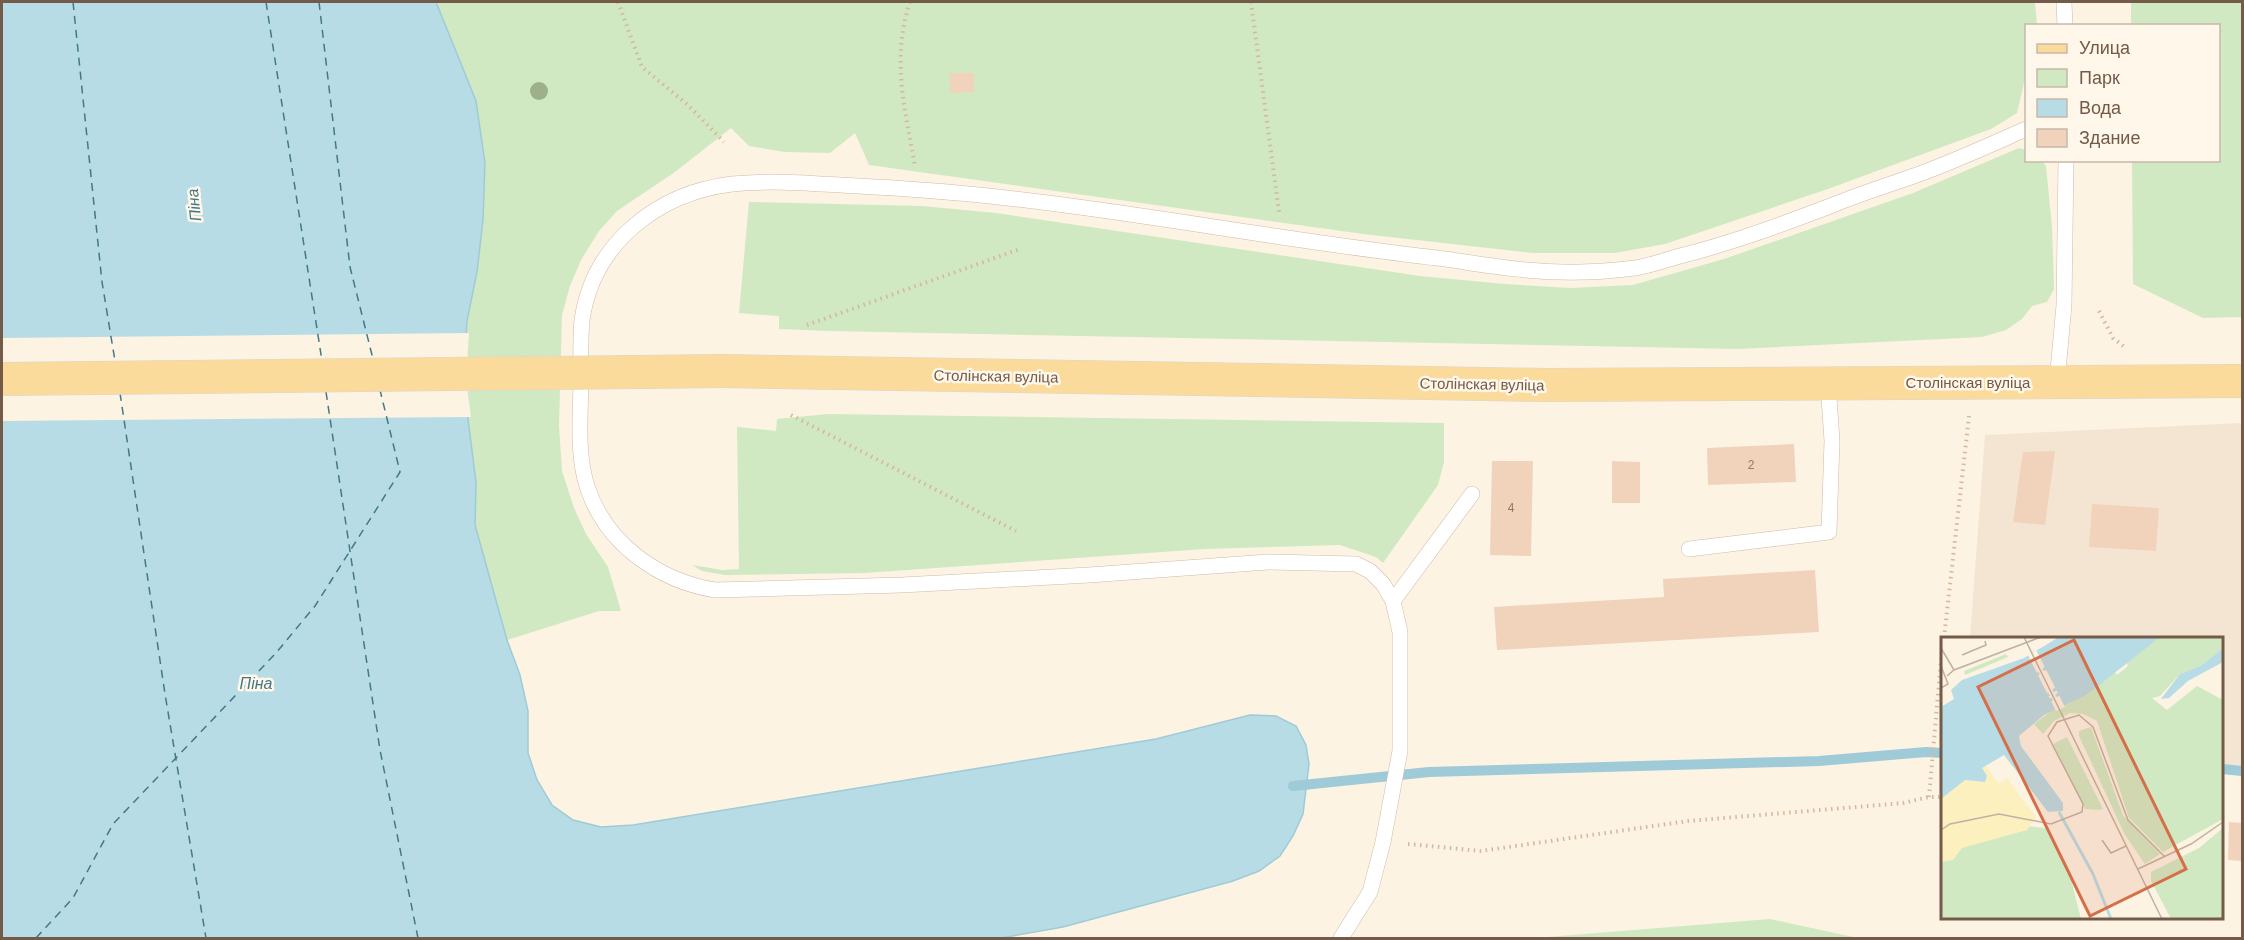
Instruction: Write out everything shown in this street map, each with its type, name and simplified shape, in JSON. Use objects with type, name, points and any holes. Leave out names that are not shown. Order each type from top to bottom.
[{"type":"main road","name":"Столінская вуліца","points":[[2,379],[722,371],[1546,385],[2242,381]]},
{"type":"lane","points":[[2064,2],[2065,24]]},
{"type":"lane","points":[[1341,939],[1370,892],[1383,842],[1400,751],[1400,632],[1393,601],[1370,571],[1356,564],[1268,561],[1089,575],[902,585],[715,590],[696,587],[659,572],[639,559],[619,539],[601,516],[587,488],[580,423],[582,319],[596,275],[612,250],[647,214],[667,202],[693,192],[730,184],[799,184],[920,190],[1015,198],[1282,238],[1498,267],[1573,272],[1636,268],[1702,251],[1777,226],[1923,173],[2025,129]]},
{"type":"lane","points":[[2057,382],[2064,305],[2066,162]]},
{"type":"lane","points":[[1689,549],[1829,532],[1832,441],[1828,383]]},
{"type":"lane","points":[[1393,601],[1472,494]]},
{"type":"path","points":[[618,2],[642,67],[688,105],[724,142]]},
{"type":"path","points":[[910,2],[902,24],[900,86],[920,190]]},
{"type":"path","points":[[1251,2],[1282,238]]},
{"type":"path","points":[[807,325],[1020,249]]},
{"type":"path","points":[[791,415],[1016,531]]},
{"type":"path","points":[[1944,637],[1969,415]]},
{"type":"path","points":[[1929,796],[1941,658]]},
{"type":"path","points":[[1383,842],[1481,850],[1688,820],[1903,803],[1929,796],[1941,797]]},
{"type":"shaded area","points":[[2242,423],[2242,768],[2223,765],[2223,637],[1970,637],[1985,435]]},
{"type":"green space","points":[[436,2],[2035,2],[2037,24],[2025,24],[2025,78],[2017,113],[1991,129],[1825,190],[1665,244],[1615,253],[1532,253],[1363,234],[869,165],[855,133],[830,153],[785,152],[749,146],[731,128],[675,172],[617,211],[599,231],[581,260],[570,286],[562,315],[559,426],[562,471],[574,508],[586,534],[608,567],[621,611],[599,611],[507,640],[475,525],[476,482],[463,380],[467,321],[477,272],[483,220],[485,163],[476,101]]},
{"type":"green space","points":[[2131,2],[2242,2],[2242,317],[2203,318],[2133,284],[2132,162],[2220,162],[2220,24],[2131,24]]},
{"type":"green space","points":[[2019,148],[2025,150],[2025,162],[2043,162],[2046,166],[2052,227],[2054,289],[2047,302],[2032,306],[2022,319],[2006,330],[1982,337],[1739,349],[830,331],[779,329],[779,316],[739,313],[749,202],[922,206],[996,213],[1420,276],[1570,288],[1633,285],[1724,259],[1913,193]]},
{"type":"green space","points":[[828,414],[1444,423],[1444,462],[1438,485],[1383,563],[1376,557],[1340,545],[1205,549],[864,573],[725,575],[702,571],[692,565],[722,570],[739,569],[737,427],[776,431],[777,419]]},
{"type":"green space","points":[[1770,919],[1858,938],[1535,938]]},
{"type":"water","name":"Піна","points":[[2,2],[436,2],[476,101],[485,163],[483,220],[477,272],[467,321],[463,380],[476,482],[475,525],[507,640],[520,675],[528,711],[528,753],[537,780],[552,805],[573,820],[601,827],[633,825],[1156,739],[1250,715],[1276,716],[1296,726],[1306,745],[1309,764],[1303,814],[1280,856],[1259,871],[1233,881],[1063,927],[1001,938],[2,938]]},
{"type":"pier","points":[[469,333],[466,379],[471,417],[2,421],[2,338]]},
{"type":"building","points":[[950,73],[974,73],[974,92],[950,93]]},
{"type":"building","points":[[1794,444],[1796,482],[1708,485],[1707,448]]},
{"type":"building","points":[[2055,451],[2045,525],[2013,522],[2023,452]]},
{"type":"building","points":[[1492,461],[1533,461],[1531,556],[1490,555]]},
{"type":"building","points":[[1612,461],[1640,462],[1640,503],[1612,503]]},
{"type":"building","points":[[2092,504],[2159,508],[2156,551],[2089,547]]},
{"type":"building","points":[[1815,570],[1819,632],[1497,650],[1494,607],[1664,597],[1663,579]]},
{"type":"building","points":[[2229,822],[2242,823],[2242,861],[2228,860]]},
{"type":"waterway","points":[[1293,786],[1429,772],[1819,761],[1926,752],[1941,753]]},
{"type":"waterway","points":[[2223,769],[2242,771]]},
{"type":"ferry route","points":[[73,2],[102,282],[115,361]]},
{"type":"ferry route","points":[[266,2],[322,361]]},
{"type":"ferry route","points":[[319,2],[350,267],[373,359]]},
{"type":"ferry route","points":[[36,938],[73,898],[113,824],[276,653],[315,606],[400,472],[380,390]]},
{"type":"ferry route","points":[[326,392],[380,750],[418,938]]},
{"type":"ferry route","points":[[120,393],[165,694],[206,938]]}]
